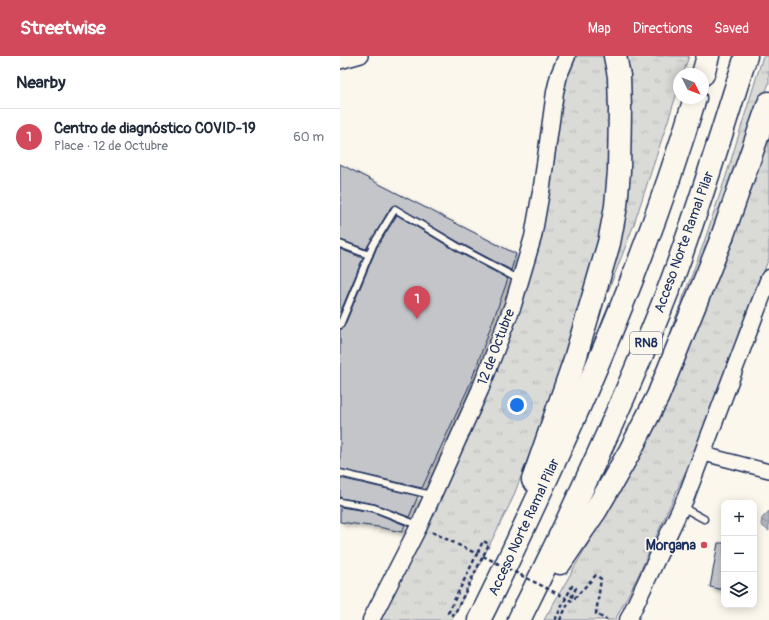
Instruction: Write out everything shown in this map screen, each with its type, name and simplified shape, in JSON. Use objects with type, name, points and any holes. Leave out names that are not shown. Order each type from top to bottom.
[{"type":"highway","points":[[499,582],[574,359],[609,243],[616,206],[620,171],[619,76],[615,56]]},
{"type":"highway","points":[[705,68],[708,56]]},
{"type":"highway","name":"Acceso Norte Ramal Pilar","points":[[520,620],[612,424],[669,289],[687,240],[746,56]]},
{"type":"highway","points":[[520,620],[596,510],[630,451],[658,396],[721,240],[769,103]]},
{"type":"highway","name":"Acceso Norte Ramal Pilar","points":[[479,620],[499,582],[575,418],[615,325],[652,228],[693,104]]},
{"type":"street","points":[[340,62],[361,56]]},
{"type":"street","name":"12 de Octubre","points":[[371,620],[419,526],[480,390],[512,305],[533,237],[554,92],[567,56]]},
{"type":"street","points":[[628,620],[682,507],[704,454],[769,278]]},
{"type":"street","points":[[704,454],[769,471]]},
{"type":"lane","points":[[340,325],[373,245],[395,209],[460,248],[520,280]]},
{"type":"lane","points":[[340,244],[369,255]]},
{"type":"lane","points":[[340,473],[433,495]]},
{"type":"lane","points":[[340,502],[374,508],[419,526]]},
{"type":"lane","points":[[682,507],[704,519]]},
{"type":"path","points":[[419,526],[477,554]]},
{"type":"path","points":[[483,541],[489,544],[454,615],[448,613],[477,554],[483,541]]},
{"type":"path","points":[[482,556],[566,598]]},
{"type":"path","points":[[570,600],[572,601],[596,575],[601,579],[596,614],[607,620]]},
{"type":"path","points":[[555,620],[572,586],[576,588],[560,620]]},
{"type":"green space","points":[[575,56],[609,56],[613,78],[606,214],[557,382],[512,500],[452,620],[378,620],[539,243],[549,188],[563,92]]},
{"type":"green space","points":[[621,56],[689,56],[685,68],[673,68],[673,104],[633,227],[580,364],[615,248]]},
{"type":"green space","points":[[763,56],[769,56],[769,83],[744,153],[670,340],[672,327],[703,245],[727,173]]},
{"type":"green space","points":[[769,134],[769,258],[694,453],[638,576],[615,620],[544,620],[631,469]]},
{"type":"water","points":[[769,511],[769,531],[761,525],[762,518]]},
{"type":"building","points":[[340,164],[516,254],[511,270],[462,244],[395,205],[391,207],[366,249],[340,240]]},
{"type":"building","points":[[397,215],[458,252],[508,279],[470,384],[422,488],[340,469],[340,329],[344,327],[377,247]]},
{"type":"building","points":[[340,249],[363,258],[340,313]]},
{"type":"building","points":[[340,478],[418,496],[409,517],[375,504],[340,498]]},
{"type":"building","points":[[340,507],[373,512],[405,525],[402,532],[340,522]]},
{"type":"building","points":[[718,543],[721,543],[721,589],[710,587]]},
{"type":"place","name":"Centro de diagnóstico COVID-19","points":[[417,319]]},
{"type":"place","name":"Morgana","points":[[704,545]]}]
